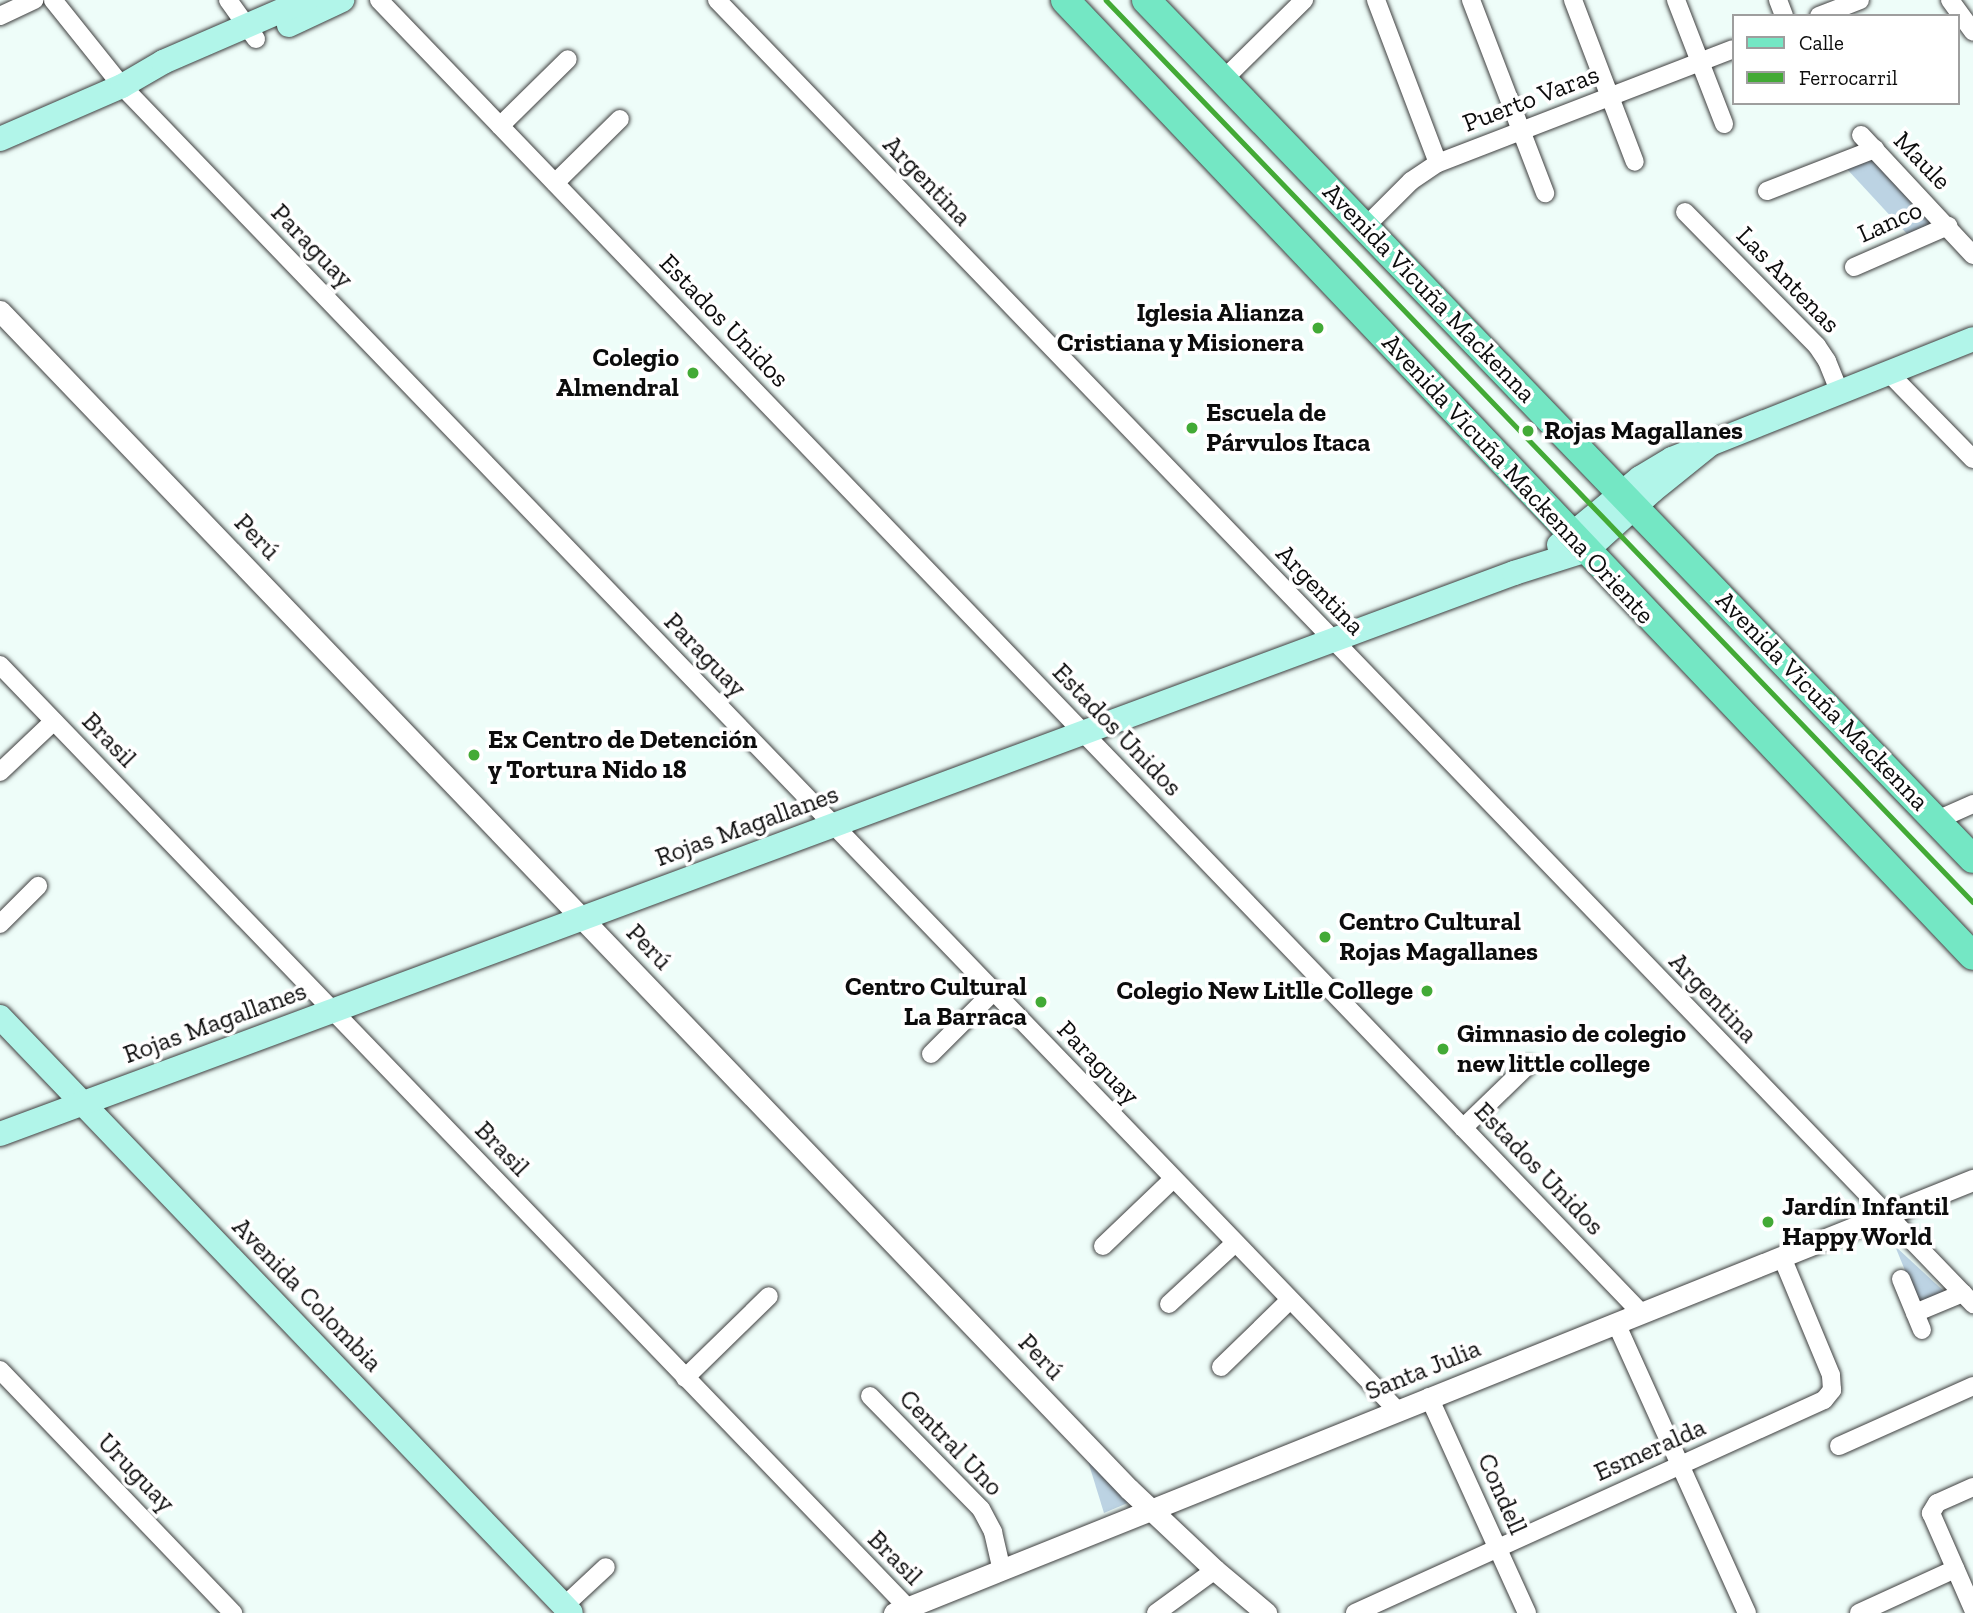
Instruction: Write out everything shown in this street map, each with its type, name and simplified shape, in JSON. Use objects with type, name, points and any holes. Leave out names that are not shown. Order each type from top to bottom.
[{"type":"main road","points":[[0,138],[122,86],[158,80],[306,0]]},
{"type":"main road","points":[[251,32],[342,0]]},
{"type":"main road","name":"Avenida Vicuña Mackenna Oriente","points":[[1065,0],[1973,956]]},
{"type":"main road","name":"Avenida Vicuña Mackenna","points":[[1146,0],[1973,859]]},
{"type":"main road","name":"Rojas Magallanes","points":[[0,1135],[1514,573],[1580,543],[1628,500],[1710,445],[1973,339]]},
{"type":"main road","name":"Avenida Colombia","points":[[0,1017],[567,1609]]},
{"type":"street","points":[[0,16],[35,0]]},
{"type":"street","name":"Paraguay","points":[[53,0],[122,86],[1397,1410]]},
{"type":"street","points":[[228,0],[251,32]]},
{"type":"street","name":"Estados Unidos","points":[[379,0],[1641,1313]]},
{"type":"street","name":"Argentina","points":[[717,0],[1885,1215],[1968,1298]]},
{"type":"street","points":[[1223,80],[1304,0]]},
{"type":"street","points":[[1376,0],[1438,163]]},
{"type":"street","points":[[1471,0],[1545,193]]},
{"type":"street","points":[[1573,0],[1635,162]]},
{"type":"street","points":[[1676,0],[1724,124]]},
{"type":"street","points":[[1842,12],[1860,0]]},
{"type":"street","points":[[1950,0],[1973,32]]},
{"type":"street","name":"Puerto Varas","points":[[1365,227],[1411,181],[1438,163],[1731,50]]},
{"type":"street","points":[[500,126],[568,59]]},
{"type":"street","points":[[555,183],[620,119]]},
{"type":"street","name":"Maule","points":[[1861,135],[1973,255]]},
{"type":"street","points":[[1767,191],[1875,149]]},
{"type":"street","name":"Las Antenas","points":[[1685,212],[1817,346],[1827,361],[1840,393]]},
{"type":"street","name":"Lanco","points":[[1854,267],[1948,226]]},
{"type":"street","name":"Perú","points":[[0,311],[1151,1510],[1266,1613]]},
{"type":"street","points":[[1889,373],[1973,459]]},
{"type":"street","name":"Brasil","points":[[0,665],[905,1611]]},
{"type":"street","name":"Brasil","points":[[0,772],[54,721]]},
{"type":"street","points":[[1937,820],[1973,804]]},
{"type":"street","points":[[0,924],[38,886]]},
{"type":"street","points":[[930,1054],[993,992]]},
{"type":"street","points":[[1463,1128],[1528,1065]]},
{"type":"street","points":[[1103,1246],[1173,1179]]},
{"type":"street","name":"Santa Julia","points":[[905,1611],[1429,1397],[1973,1180]]},
{"type":"street","points":[[1169,1304],[1235,1243]]},
{"type":"street","name":"Esmeralda","points":[[1355,1613],[1819,1403],[1832,1390],[1831,1375],[1782,1257]]},
{"type":"street","points":[[1901,1279],[1922,1331]]},
{"type":"street","points":[[685,1378],[769,1296]]},
{"type":"street","points":[[1915,1313],[1968,1298]]},
{"type":"street","points":[[1221,1367],[1290,1300]]},
{"type":"street","points":[[1616,1323],[1747,1613]]},
{"type":"street","name":"Uruguay","points":[[0,1370],[233,1613]]},
{"type":"street","points":[[1839,1446],[1973,1385]]},
{"type":"street","name":"Central Uno","points":[[870,1396],[981,1509],[993,1532],[1002,1570]]},
{"type":"street","name":"Condell","points":[[1429,1397],[1527,1613]]},
{"type":"street","points":[[1973,1487],[1937,1503],[1932,1509],[1932,1521],[1973,1609]]},
{"type":"street","points":[[567,1609],[606,1567]]},
{"type":"street","points":[[1859,1613],[1955,1569]]},
{"type":"street","points":[[1156,1613],[1215,1570]]},
{"type":"shaded area","points":[[1872,156],[1935,223],[1908,235],[1846,168]]},
{"type":"shaded area","points":[[1895,1246],[1949,1296],[1918,1302]]},
{"type":"shaded area","points":[[1087,1458],[1130,1502],[1104,1513]]},
{"type":"railway","points":[[1106,0],[1973,902]]},
{"type":"place","name":"Iglesia Alianza Cristiana y Misionera","points":[[1318,328]]},
{"type":"place","name":"Colegio Almendral","points":[[693,373]]},
{"type":"place","name":"Escuela de Párvulos Itaca","points":[[1192,428]]},
{"type":"place","name":"Rojas Magallanes","points":[[1528,431]]},
{"type":"place","name":"Ex Centro de Detención y Tortura Nido 18","points":[[474,755]]},
{"type":"place","name":"Centro Cultural Rojas Magallanes","points":[[1325,937]]},
{"type":"place","name":"Colegio New Litlle College","points":[[1427,991]]},
{"type":"place","name":"Centro Cultural La Barraca","points":[[1041,1002]]},
{"type":"place","name":"Gimnasio de colegio new little college","points":[[1443,1049]]},
{"type":"place","name":"Jardín Infantil Happy World","points":[[1768,1222]]}]
